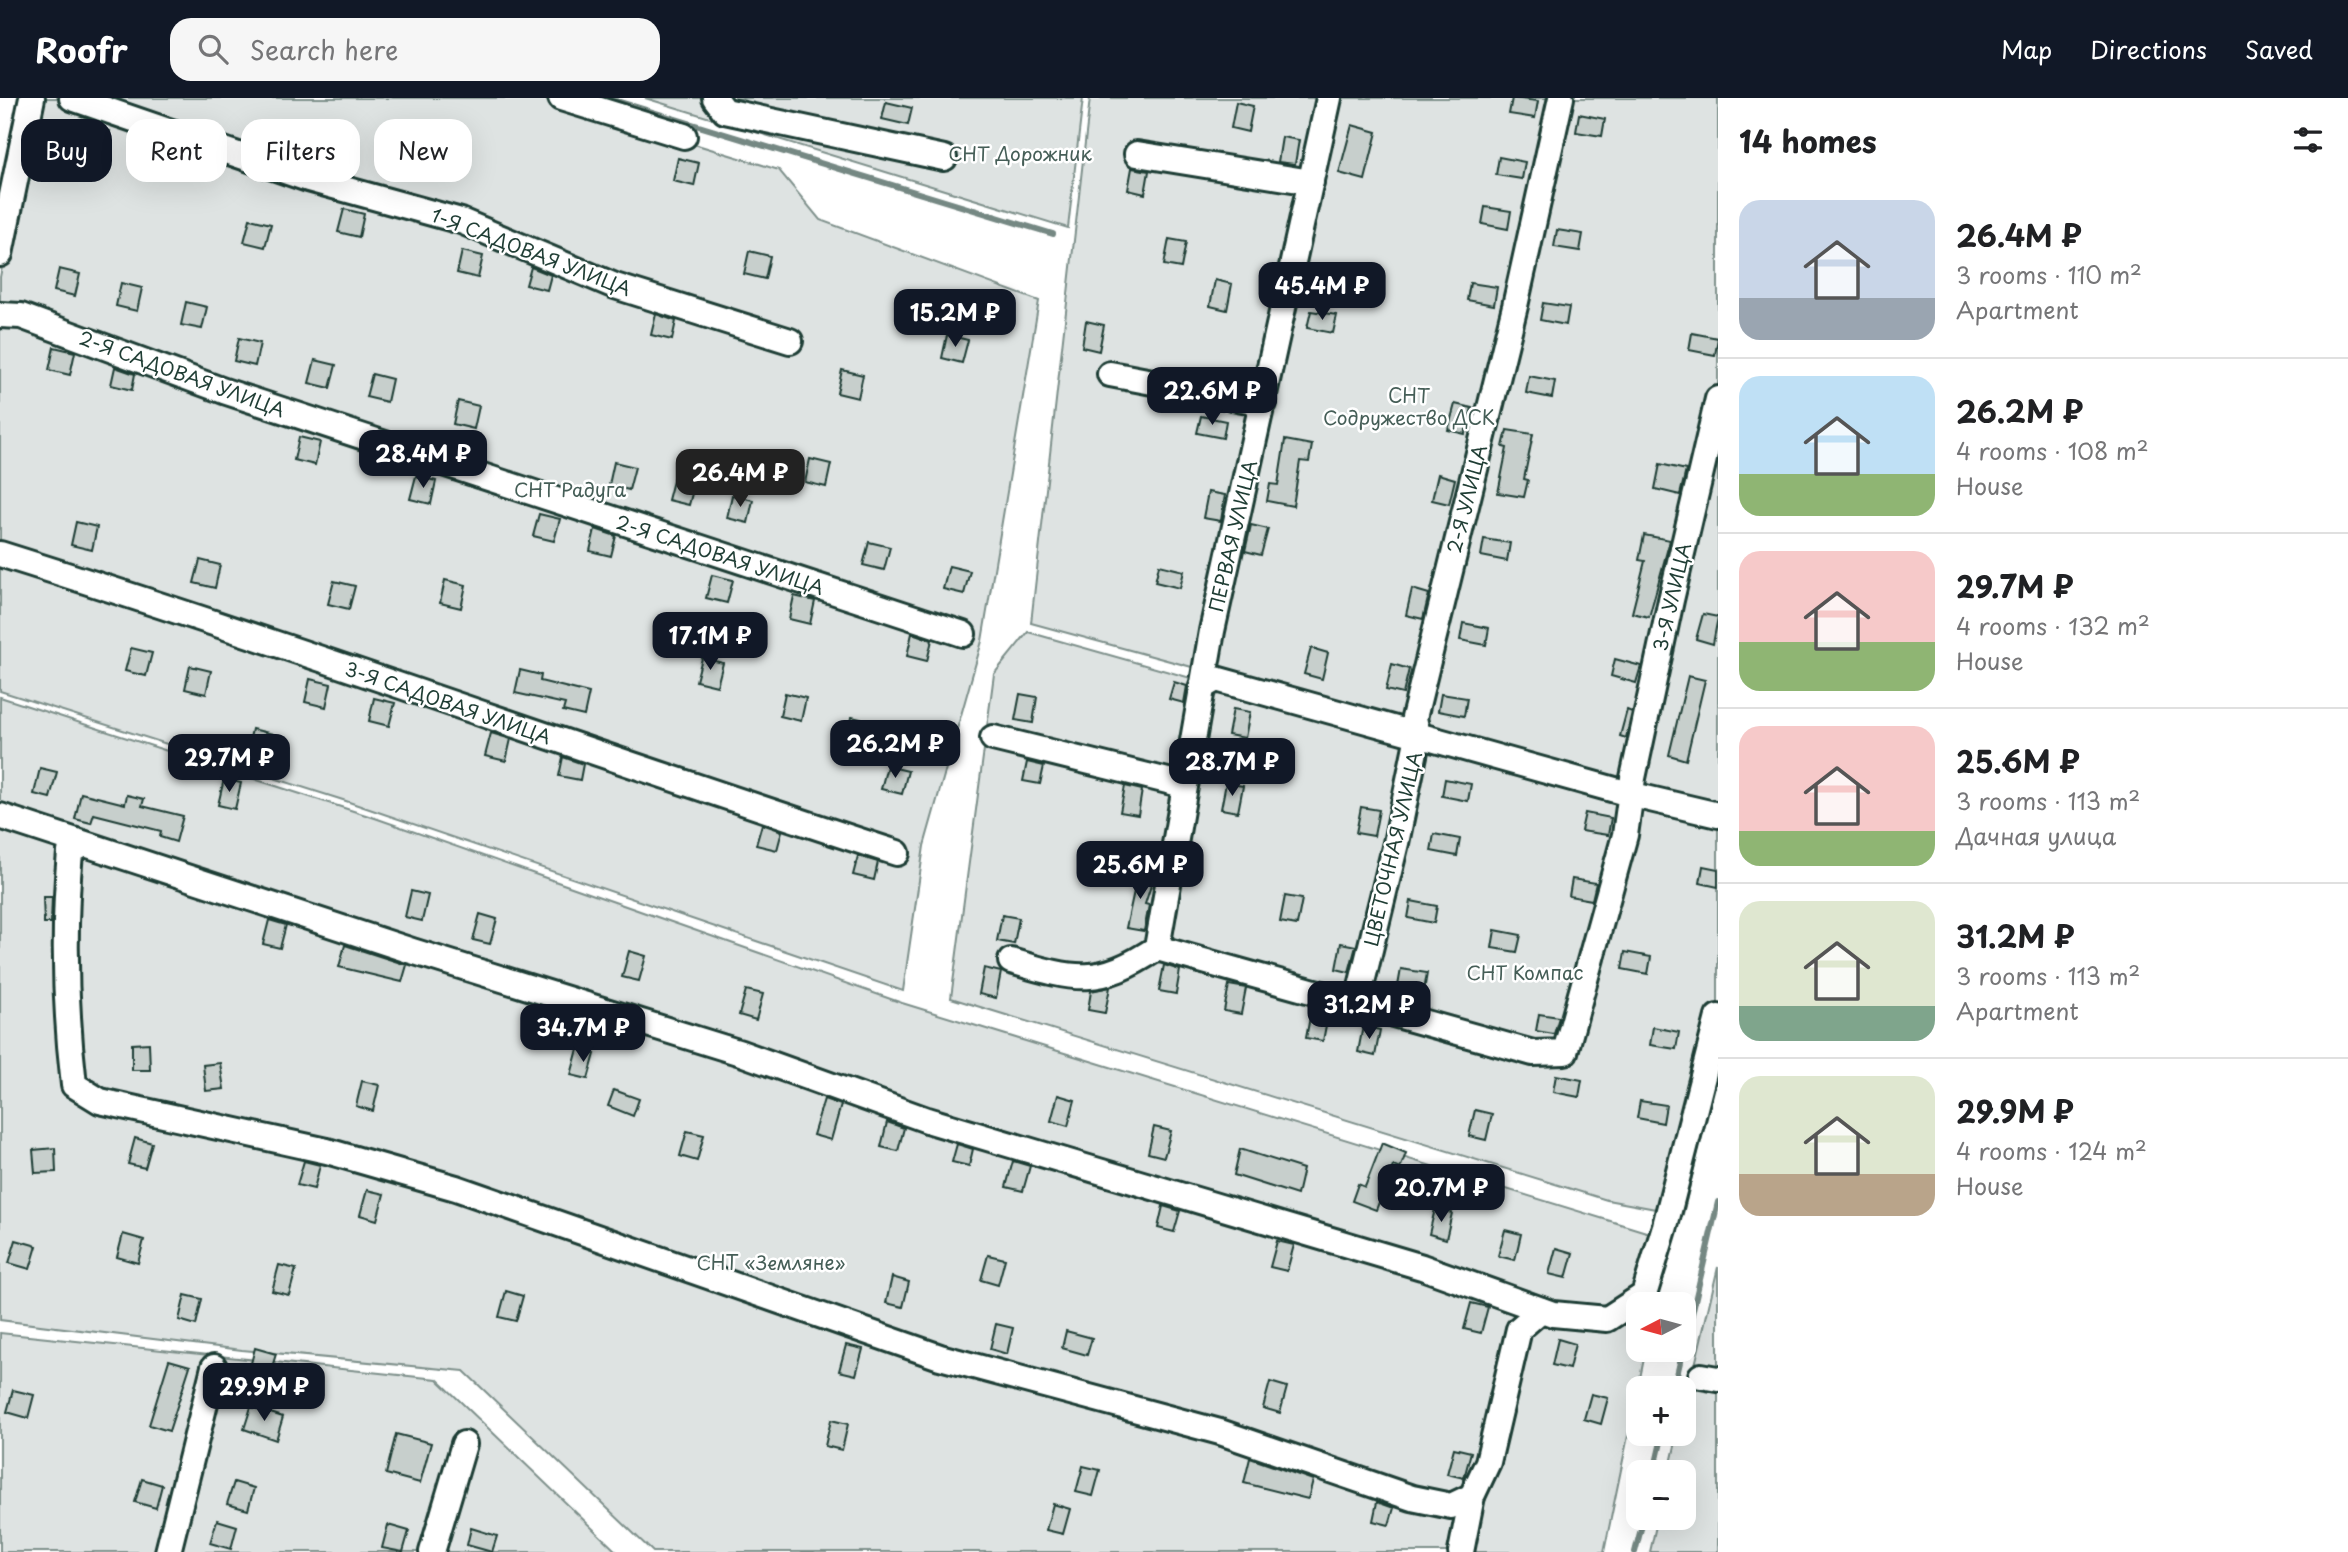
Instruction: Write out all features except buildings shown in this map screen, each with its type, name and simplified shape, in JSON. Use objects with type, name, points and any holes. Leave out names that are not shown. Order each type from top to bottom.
[{"type":"street","points":[[0,254],[32,98]]},
{"type":"street","name":"1-Я САДОВАЯ УЛИЦА","points":[[72,98],[308,179],[461,221],[615,286],[790,341]]},
{"type":"street","points":[[561,98],[684,136]]},
{"type":"street","points":[[715,98],[725,111],[943,158]]},
{"type":"street","name":"ПЕРВАЯ УЛИЦА","points":[[1157,948],[1202,687],[1329,98]]},
{"type":"street","name":"2-Я УЛИЦА","points":[[1418,736],[1414,718],[1515,306],[1561,98]]},
{"type":"street","points":[[1137,154],[1311,182]]},
{"type":"street","name":"2-Я САДОВАЯ УЛИЦА","points":[[0,315],[21,316],[224,391],[963,634]]},
{"type":"street","points":[[1110,373],[1264,403]]},
{"type":"street","name":"3-Я УЛИЦА","points":[[1357,1003],[1533,1053],[1565,1052],[1625,835],[1633,795],[1633,778],[1668,613],[1718,400]]},
{"type":"street","name":"3-Я САДОВАЯ УЛИЦА","points":[[0,554],[219,622],[453,706],[897,853]]},
{"type":"street","points":[[1202,687],[1216,679],[1633,795],[1718,815]]},
{"type":"street","name":"ЦВЕТОЧНАЯ УЛИЦА","points":[[1357,1003],[1396,843],[1418,736]]},
{"type":"street","points":[[993,738],[1184,785]]},
{"type":"street","points":[[0,816],[412,951],[741,1053],[927,1120],[1422,1267],[1553,1314],[1607,1319],[1644,1295],[1665,1226],[1718,1017]]},
{"type":"street","points":[[84,844],[70,852],[65,904],[69,1040],[74,1085],[100,1101],[327,1151],[456,1188],[940,1357],[1220,1432],[1412,1498],[1451,1506],[1472,1496]]},
{"type":"street","points":[[1012,961],[1056,974],[1093,978],[1134,963],[1157,948],[1357,1003]]},
{"type":"street","points":[[1461,1552],[1472,1496],[1488,1462],[1519,1329],[1541,1310]]},
{"type":"street","points":[[168,1552],[215,1367]]},
{"type":"street","points":[[432,1552],[464,1444]]},
{"type":"green space","name":"СНТ Радуга","points":[[36,98],[544,98],[779,170],[820,220],[1039,301],[982,641],[924,846],[903,991],[343,800],[0,691],[0,277],[21,173],[21,182],[112,182],[112,119],[32,119]]},
{"type":"green space","name":"СНТ Дорожник","points":[[645,98],[1083,98],[1068,228]]},
{"type":"green space","name":"СНТ Содружество ДСК","points":[[1090,98],[1718,98],[1718,811],[1031,623]]},
{"type":"green space","name":"СНТ Компас","points":[[1028,632],[1718,827],[1718,1067],[1683,1214],[1607,1200],[951,998],[994,674]]},
{"type":"green space","name":"СНТ «Земляне»","points":[[0,697],[375,818],[902,1003],[1669,1239],[1658,1292],[1626,1292],[1626,1362],[1643,1362],[1640,1376],[1626,1376],[1626,1446],[1604,1552],[653,1552],[464,1371],[242,1350],[0,1320]]},
{"type":"green space","points":[[1718,1267],[1718,1552],[1650,1552],[1655,1530],[1696,1530],[1696,1460],[1672,1460],[1675,1446],[1696,1446],[1696,1376],[1692,1376]]},
{"type":"green space","points":[[0,1333],[437,1379],[617,1552],[0,1552]]},
{"type":"waterway","points":[[607,98],[1053,234]]},
{"type":"waterway","points":[[1696,1296],[1718,1202]]},
{"type":"waterway","points":[[1677,1376],[1680,1362]]},
{"type":"waterway","points":[[1657,1460],[1660,1446]]},
{"type":"waterway","points":[[1635,1552],[1641,1530]]}]
